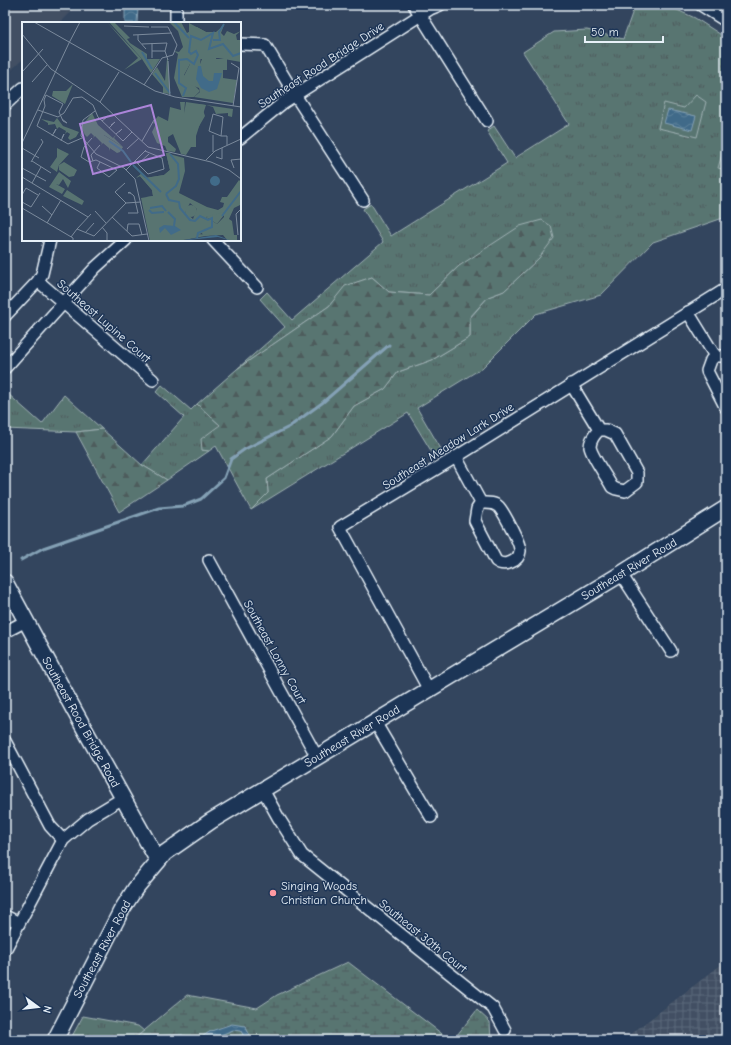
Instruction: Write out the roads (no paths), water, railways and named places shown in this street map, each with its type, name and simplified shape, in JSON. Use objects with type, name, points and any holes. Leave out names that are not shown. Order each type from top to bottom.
[{"type":"main road","name":"Southeast River Road","points":[[55,1040],[121,911],[135,889],[165,853],[263,790],[621,574],[726,508]]},
{"type":"main road","name":"Southeast Rood Bridge Road","points":[[5,582],[158,861]]},
{"type":"street","points":[[176,5],[176,22]]},
{"type":"street","points":[[414,5],[487,121]]},
{"type":"street","name":"Southeast Rood Bridge Drive","points":[[241,137],[261,119],[295,96],[421,15],[440,5]]},
{"type":"street","points":[[701,5],[726,21]]},
{"type":"street","points":[[241,44],[265,45],[295,96],[363,200]]},
{"type":"street","points":[[5,104],[22,89]]},
{"type":"street","points":[[5,316],[38,281],[42,274],[50,241]]},
{"type":"street","points":[[5,368],[95,268],[125,241]]},
{"type":"street","points":[[214,241],[257,287]]},
{"type":"street","name":"Southeast Lupine Court","points":[[38,281],[153,380]]},
{"type":"street","name":"Southeast Meadow Lark Drive","points":[[428,690],[340,527],[456,457],[726,288]]},
{"type":"street","points":[[688,312],[714,356]]},
{"type":"street","points":[[726,356],[714,356],[710,360],[707,371],[726,408]]},
{"type":"street","points":[[571,384],[599,430]]},
{"type":"street","points":[[599,430],[606,430],[615,434],[638,473],[637,482],[625,491],[616,490],[612,486],[592,450],[591,440],[593,435],[599,430]]},
{"type":"street","points":[[456,457],[481,503]]},
{"type":"street","points":[[489,502],[498,507],[518,543],[520,553],[518,558],[507,564],[500,563],[496,560],[476,526],[475,514],[481,503],[489,502]]},
{"type":"street","name":"Southeast Lonny Court","points":[[209,560],[317,757]]},
{"type":"street","points":[[621,574],[671,651]]},
{"type":"street","points":[[5,632],[26,621]]},
{"type":"street","points":[[375,722],[431,818]]},
{"type":"street","points":[[5,741],[50,826],[63,840]]},
{"type":"street","name":"Southeast 30th Court","points":[[263,790],[302,855],[493,1008],[505,1030]]},
{"type":"street","points":[[5,950],[18,922],[63,840],[88,819],[124,798]]},
{"type":"street","points":[[5,916],[18,922]]},
{"type":"water","points":[[125,7],[138,8],[137,22],[125,22]]},
{"type":"water","points":[[668,110],[696,116],[692,130],[664,123]]},
{"type":"water","points":[[232,1024],[245,1026],[252,1040],[246,1040],[241,1031],[233,1030],[208,1040],[197,1040],[211,1031]]},
{"type":"water","points":[[182,1035],[197,1040],[138,1040],[143,1036]]},
{"type":"waterway","points":[[21,560],[43,548],[159,508],[183,506],[201,499],[224,478],[231,459],[245,449],[289,427],[322,403],[389,345]]},
{"type":"place","name":"Singing Woods Christian Church","points":[[273,893]]}]
